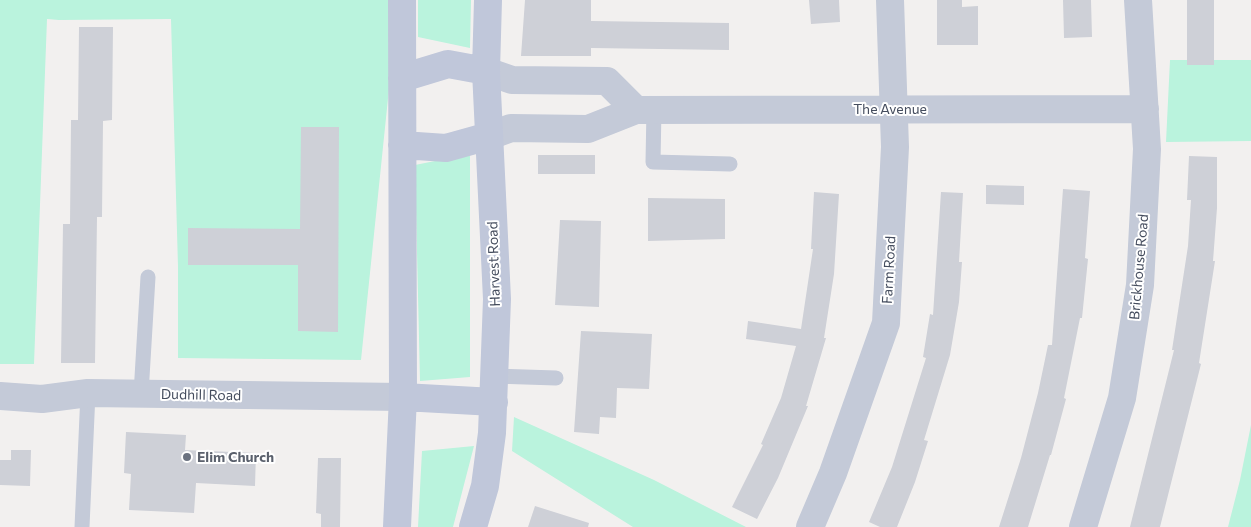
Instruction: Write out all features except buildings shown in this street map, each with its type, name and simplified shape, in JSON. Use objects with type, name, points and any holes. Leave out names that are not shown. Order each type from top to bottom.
[{"type":"street","points":[[397,527],[403,397],[402,0]]},
{"type":"street","name":"Harvest Road","points":[[473,527],[485,486],[492,433],[497,298],[486,71],[488,0]]},
{"type":"street","name":"Farm Road","points":[[810,527],[833,473],[886,322],[895,147],[890,0]]},
{"type":"street","name":"Brickhouse Road","points":[[1083,527],[1122,398],[1140,284],[1147,149],[1138,0]]},
{"type":"street","points":[[402,78],[448,64],[486,71],[512,80],[607,81],[645,110]]},
{"type":"street","name":"The Avenue","points":[[489,136],[511,128],[588,129],[645,110],[894,108],[1144,109]]},
{"type":"street","points":[[402,145],[446,148],[489,136]]},
{"type":"street","points":[[403,397],[494,389]]},
{"type":"street","name":"Dudhill Road","points":[[0,396],[42,398],[88,392],[403,397]]},
{"type":"lane","points":[[645,110],[654,162],[730,164]]},
{"type":"lane","points":[[141,394],[148,277]]},
{"type":"lane","points":[[494,389],[556,378]]},
{"type":"lane","points":[[82,527],[88,392]]},
{"type":"green space","points":[[0,0],[396,0],[396,21],[361,360],[178,358],[178,267],[171,19],[47,19],[34,364],[0,364]]},
{"type":"green space","points":[[418,0],[471,0],[470,48],[418,37]]},
{"type":"green space","points":[[1170,60],[1251,60],[1251,141],[1166,142]]},
{"type":"green space","points":[[470,154],[470,377],[420,381],[415,165]]},
{"type":"green space","points":[[514,417],[654,480],[746,527],[633,527],[512,451]]},
{"type":"green space","points":[[1251,425],[1251,527],[1228,527],[1240,480]]},
{"type":"green space","points":[[474,446],[453,527],[418,527],[422,451]]},
{"type":"place","name":"Elim Church","points":[[187,457]]}]
